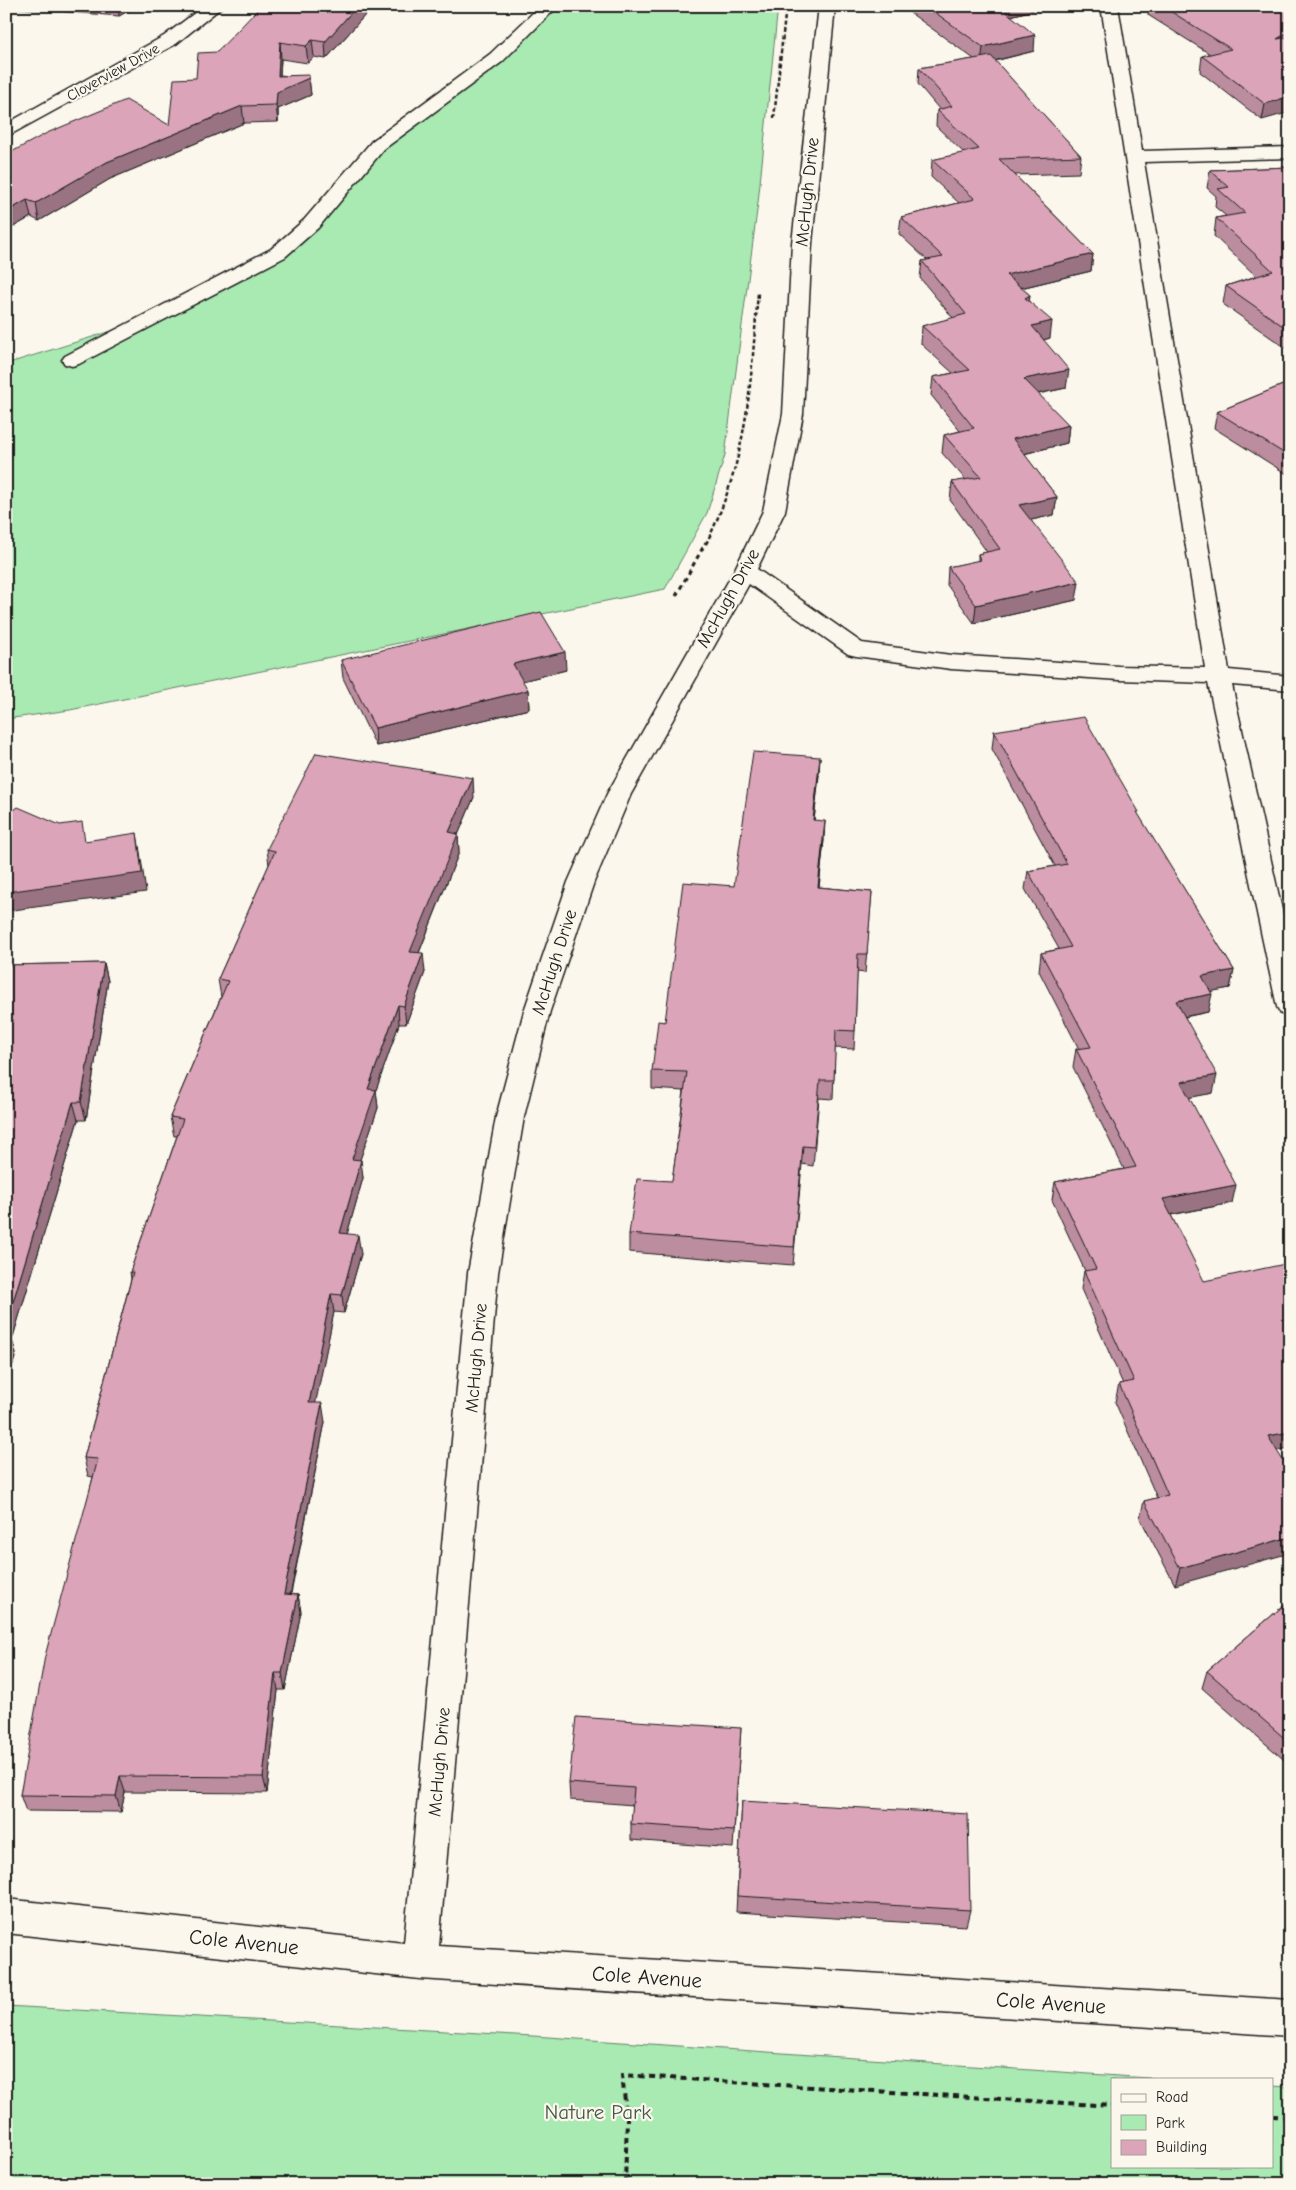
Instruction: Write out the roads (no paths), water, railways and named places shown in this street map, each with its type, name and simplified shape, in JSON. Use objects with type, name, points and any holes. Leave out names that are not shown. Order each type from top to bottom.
[{"type":"street","name":"Cloverview Drive","points":[[6,132],[170,40],[215,6]]},
{"type":"street","points":[[72,360],[278,253],[311,224],[378,145],[496,58],[550,6]]},
{"type":"street","name":"McHugh Drive","points":[[420,1962],[483,1273],[510,1117],[537,1011],[581,882],[619,794],[676,688],[745,571],[774,511],[793,414],[802,243],[827,6]]},
{"type":"street","points":[[1109,6],[1218,676],[1290,1007]]},
{"type":"street","points":[[1134,158],[1290,152]]},
{"type":"street","points":[[745,571],[856,649],[951,662],[1119,673],[1218,676],[1290,683]]},
{"type":"street","name":"Cole Avenue","points":[[6,1916],[420,1962],[1290,2018]]},
{"type":"park label","name":"Nature Park","points":[[598,2112]]}]
